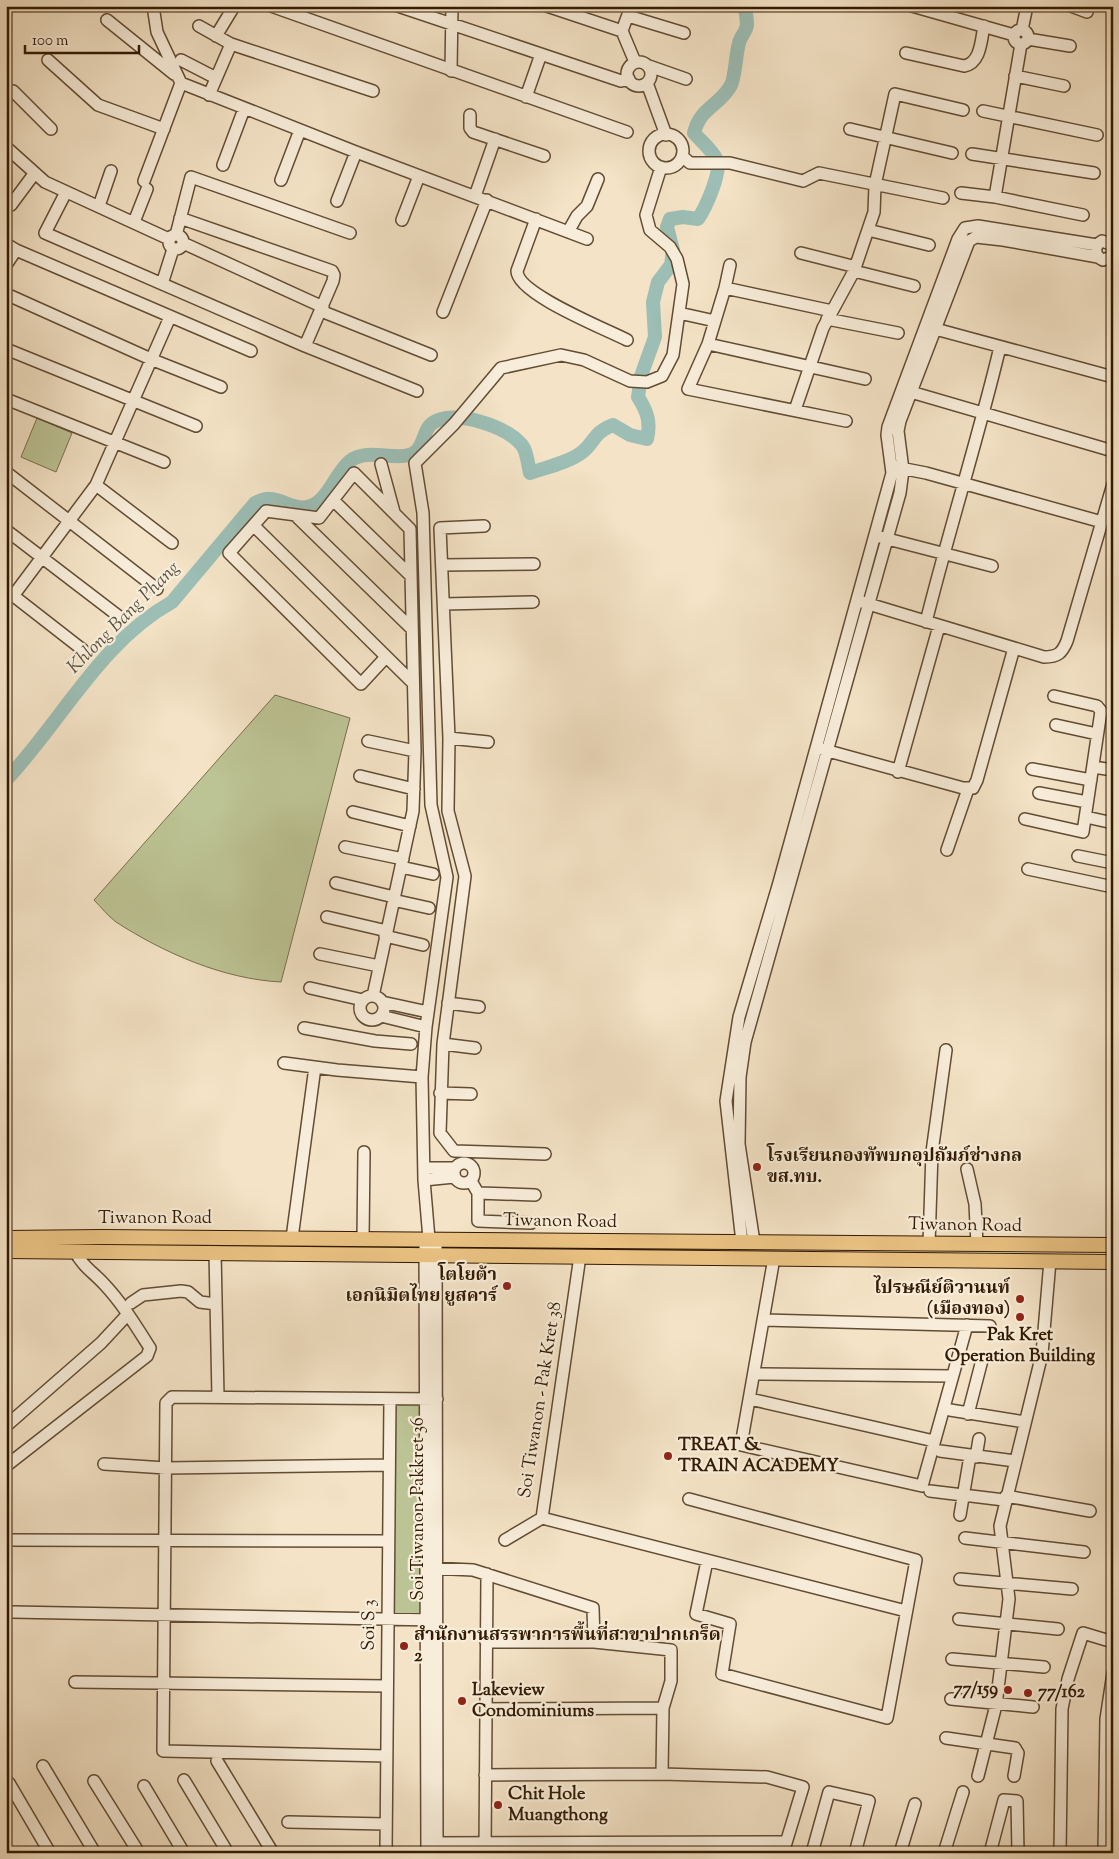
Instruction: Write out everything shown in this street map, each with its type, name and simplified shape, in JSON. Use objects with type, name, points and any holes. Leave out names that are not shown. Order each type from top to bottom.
[{"type":"main road","name":"Tiwanon Road","points":[[6,1238],[292,1238],[1113,1245]]},
{"type":"main road","points":[[752,1242],[757,1258]]},
{"type":"main road","name":"Tiwanon Road","points":[[6,1251],[1112,1262]]},
{"type":"main road","points":[[1112,1262],[1113,1252]]},
{"type":"street","points":[[134,222],[179,80],[157,32],[153,6]]},
{"type":"street","points":[[271,6],[627,132]]},
{"type":"street","points":[[398,6],[621,80],[628,79]]},
{"type":"street","points":[[451,71],[452,6]]},
{"type":"street","points":[[548,6],[622,32]]},
{"type":"street","points":[[912,6],[1021,37],[1070,46]]},
{"type":"street","points":[[995,197],[1027,6]]},
{"type":"street","points":[[1071,6],[1087,12]]},
{"type":"street","points":[[216,36],[234,8]]},
{"type":"street","points":[[636,62],[622,32],[629,11],[684,33]]},
{"type":"street","points":[[107,20],[179,80],[209,95],[587,238]]},
{"type":"street","points":[[199,26],[231,44],[373,91]]},
{"type":"street","points":[[906,53],[964,66],[969,65],[977,56],[984,26]]},
{"type":"street","points":[[209,95],[231,44]]},
{"type":"street","points":[[526,97],[541,54]]},
{"type":"street","points":[[48,60],[98,105],[164,129]]},
{"type":"street","points":[[181,60],[216,78]]},
{"type":"street","points":[[649,66],[651,77],[643,84],[633,84],[628,79],[629,67],[636,62],[643,62],[649,66],[686,79]]},
{"type":"street","points":[[1015,76],[1064,86]]},
{"type":"street","points":[[643,84],[663,135],[679,142],[682,156],[690,163],[724,164],[803,182],[819,173],[875,186],[943,198]]},
{"type":"street","points":[[6,93],[13,91],[51,129]]},
{"type":"street","points":[[795,410],[830,315],[855,269],[874,212],[875,186],[895,94],[963,110]]},
{"type":"street","points":[[223,165],[244,109]]},
{"type":"street","points":[[983,111],[1097,134]]},
{"type":"street","points":[[470,115],[471,130],[544,156]]},
{"type":"street","points":[[850,128],[952,153]]},
{"type":"street","points":[[281,180],[300,130]]},
{"type":"street","points":[[663,135],[652,141],[649,154],[653,162],[661,167],[672,167],[682,156]]},
{"type":"street","points":[[475,196],[494,139]]},
{"type":"street","points":[[6,147],[45,182],[322,309],[431,355]]},
{"type":"street","points":[[337,201],[356,152]]},
{"type":"street","points":[[972,154],[1094,173]]},
{"type":"street","points":[[661,167],[646,215],[650,230],[670,247],[677,258],[683,284],[679,313],[715,321]]},
{"type":"street","points":[[98,206],[111,171]]},
{"type":"street","points":[[11,205],[34,174]]},
{"type":"street","points":[[402,220],[419,176]]},
{"type":"street","points":[[162,284],[191,177],[350,233]]},
{"type":"street","points":[[568,232],[577,216],[587,206],[598,179]]},
{"type":"street","points":[[66,192],[45,233],[305,346],[417,391]]},
{"type":"street","points":[[961,193],[995,197],[1083,215]]},
{"type":"street","points":[[443,312],[487,200]]},
{"type":"street","points":[[180,218],[331,270],[334,275],[322,309],[305,346]]},
{"type":"street","points":[[536,219],[517,271],[519,280],[534,294],[627,340]]},
{"type":"street","points":[[868,230],[930,245]]},
{"type":"street","points":[[837,694],[868,605],[900,493],[897,468],[898,431],[907,391],[931,328],[969,241],[976,237],[1098,251],[1107,260],[1113,256]]},
{"type":"street","points":[[1098,251],[1106,241],[1113,245]]},
{"type":"street","points":[[6,265],[11,247],[251,351]]},
{"type":"street","points":[[801,254],[914,286]]},
{"type":"street","points":[[730,265],[708,344],[688,389],[846,421]]},
{"type":"street","points":[[725,288],[898,333]]},
{"type":"street","points":[[6,294],[153,360],[221,387]]},
{"type":"street","name":"Soi Tiwanon-Pakkret 36","points":[[432,1848],[431,1255],[424,1174],[422,1077],[428,1012],[447,877],[431,805],[423,513],[415,463],[456,421],[501,368],[561,356],[584,360],[630,381],[642,382],[662,376],[673,355],[679,313]]},
{"type":"street","points":[[83,650],[10,593],[42,557],[96,485],[153,360],[170,317]]},
{"type":"street","points":[[931,328],[1113,378]]},
{"type":"street","points":[[708,344],[865,379]]},
{"type":"street","points":[[926,622],[943,554],[965,485],[1000,347]]},
{"type":"street","points":[[6,349],[196,426]]},
{"type":"street","points":[[907,391],[1113,451]]},
{"type":"street","points":[[6,399],[164,462]]},
{"type":"street","points":[[381,464],[395,513]]},
{"type":"street","points":[[897,468],[1102,522]]},
{"type":"street","points":[[752,1242],[726,1101],[736,1033],[822,750],[837,694],[856,600],[892,473],[897,468]]},
{"type":"street","points":[[6,472],[156,589]]},
{"type":"street","points":[[364,1039],[367,1020],[360,1011],[373,999],[378,966],[410,826],[414,789],[415,751],[410,529],[354,473],[319,518],[266,511],[229,553],[361,684],[386,657]]},
{"type":"street","points":[[856,600],[1044,657],[1056,657],[1063,651],[1113,484]]},
{"type":"street","points":[[96,485],[172,543]]},
{"type":"street","points":[[333,500],[411,576]]},
{"type":"street","points":[[295,514],[412,629]]},
{"type":"street","points":[[254,526],[413,684]]},
{"type":"street","points":[[471,1181],[462,1183],[454,1151],[440,1133],[443,1044],[465,876],[448,811],[449,738],[440,528],[484,526]]},
{"type":"street","points":[[6,530],[122,618]]},
{"type":"street","points":[[874,536],[992,566]]},
{"type":"street","points":[[442,565],[534,564]]},
{"type":"street","points":[[444,604],[533,602]]},
{"type":"street","points":[[898,772],[939,626]]},
{"type":"street","points":[[822,750],[898,772],[968,789],[973,788],[977,780],[1014,648]]},
{"type":"street","points":[[1025,819],[1083,832],[1097,734],[1107,715],[1097,706],[1054,696]]},
{"type":"street","points":[[1056,725],[1097,734]]},
{"type":"street","points":[[449,738],[488,742]]},
{"type":"street","points":[[368,741],[415,751]]},
{"type":"street","points":[[1093,767],[1113,770]]},
{"type":"street","points":[[1032,769],[1090,780]]},
{"type":"street","points":[[360,776],[414,789]]},
{"type":"street","points":[[947,850],[968,789]]},
{"type":"street","points":[[1039,793],[1087,802]]},
{"type":"street","points":[[353,812],[410,826]]},
{"type":"street","points":[[1086,817],[1113,823]]},
{"type":"street","points":[[345,847],[433,874]]},
{"type":"street","points":[[1078,856],[1113,863]]},
{"type":"street","points":[[1028,870],[1113,887]]},
{"type":"street","points":[[336,883],[429,908]]},
{"type":"street","points":[[326,917],[423,945]]},
{"type":"street","points":[[320,954],[378,966]]},
{"type":"street","points":[[310,988],[373,999],[428,1012]]},
{"type":"street","points":[[367,1020],[375,1020],[381,1016],[384,1009],[373,999]]},
{"type":"street","points":[[448,1003],[479,1007]]},
{"type":"street","points":[[381,1016],[426,1028]]},
{"type":"street","points":[[304,1028],[364,1039],[411,1044]]},
{"type":"street","points":[[443,1044],[475,1048]]},
{"type":"street","points":[[929,1244],[932,1152],[946,1050]]},
{"type":"street","points":[[284,1063],[422,1077]]},
{"type":"street","points":[[292,1238],[315,1067]]},
{"type":"street","points":[[440,1092],[471,1094]]},
{"type":"street","points":[[454,1151],[545,1154]]},
{"type":"street","points":[[363,1239],[364,1152]]},
{"type":"street","points":[[424,1174],[457,1169],[469,1164],[473,1169],[474,1175],[471,1181]]},
{"type":"street","points":[[967,1168],[975,1204],[978,1244]]},
{"type":"street","points":[[471,1181],[478,1193],[478,1221],[531,1223]]},
{"type":"street","points":[[478,1193],[535,1195]]},
{"type":"street","points":[[8,1461],[147,1356],[150,1348],[129,1308],[80,1263],[75,1252]]},
{"type":"street","points":[[215,1252],[218,1397]]},
{"type":"street","name":"Soi Tiwanon - Pak Kret 38","points":[[580,1256],[542,1518],[688,1557],[906,1611]]},
{"type":"street","points":[[774,1258],[741,1445],[922,1486],[937,1446],[952,1376],[967,1325]]},
{"type":"street","points":[[978,1776],[996,1705],[1009,1599],[1000,1526],[1005,1498],[1042,1354],[1050,1261]]},
{"type":"street","points":[[6,1426],[101,1344],[129,1308],[142,1295],[181,1291],[188,1292],[200,1302],[216,1304]]},
{"type":"street","points":[[764,1320],[990,1326]]},
{"type":"street","points":[[968,1414],[982,1360]]},
{"type":"street","points":[[754,1374],[952,1376]]},
{"type":"street","points":[[387,1756],[163,1751],[166,1403],[172,1397],[432,1399]]},
{"type":"street","name":"Soi S 3","points":[[386,1853],[390,1399]]},
{"type":"street","points":[[750,1399],[973,1456],[1015,1461]]},
{"type":"street","points":[[950,1410],[1025,1422]]},
{"type":"street","points":[[960,1515],[973,1456],[979,1439]]},
{"type":"street","points":[[104,1464],[166,1468],[389,1465]]},
{"type":"street","points":[[930,1491],[964,1496],[1005,1498],[1090,1511]]},
{"type":"street","points":[[689,1499],[916,1560],[886,1718],[722,1674],[730,1624],[696,1614],[707,1561]]},
{"type":"street","points":[[505,1540],[542,1518]]},
{"type":"street","points":[[965,1538],[1084,1552]]},
{"type":"street","points":[[6,1540],[388,1541]]},
{"type":"street","points":[[431,1569],[473,1570],[593,1608],[594,1642]]},
{"type":"street","points":[[485,1848],[486,1574]]},
{"type":"street","points":[[960,1579],[1072,1589]]},
{"type":"street","points":[[12,1612],[431,1620]]},
{"type":"street","points":[[959,1619],[1058,1629]]},
{"type":"street","points":[[1060,1853],[1062,1709],[1068,1679],[1083,1633],[1113,1642]]},
{"type":"street","points":[[486,1642],[594,1642],[671,1650],[671,1681],[663,1708],[662,1774]]},
{"type":"street","points":[[952,1659],[1044,1667]]},
{"type":"street","points":[[1104,1853],[1108,1824],[1106,1719],[1113,1673]]},
{"type":"street","points":[[75,1682],[386,1686]]},
{"type":"street","points":[[951,1700],[1033,1708]]},
{"type":"street","points":[[486,1709],[663,1708]]},
{"type":"street","points":[[946,1738],[986,1742],[1017,1750],[1018,1758],[1014,1776]]},
{"type":"street","points":[[217,1761],[273,1853]]},
{"type":"street","points":[[43,1766],[95,1853]]},
{"type":"street","points":[[432,1848],[785,1847],[803,1788],[767,1777],[662,1774],[485,1775]]},
{"type":"street","points":[[184,1780],[228,1853]]},
{"type":"street","points":[[94,1781],[139,1853]]},
{"type":"street","points":[[9,1783],[50,1853]]},
{"type":"street","points":[[144,1786],[184,1853]]},
{"type":"street","points":[[812,1853],[829,1792],[869,1801],[855,1853]]},
{"type":"street","points":[[944,1853],[963,1792]]},
{"type":"street","points":[[990,1853],[1004,1800],[1017,1801],[1018,1853]]},
{"type":"street","points":[[900,1853],[916,1804]]},
{"type":"street","points":[[288,1822],[386,1824]]},
{"type":"green space","points":[[37,418],[72,433],[56,472],[21,457]]},
{"type":"green space","points":[[275,695],[350,718],[281,982],[238,976],[174,954],[116,922],[94,900]]},
{"type":"green space","points":[[390,1399],[423,1400],[423,1619],[388,1619]]},
{"type":"waterway","name":"Khlong Bang Phang","points":[[6,780],[102,661],[146,619],[172,602],[255,503],[262,500],[275,499],[302,508],[314,505],[325,494],[345,466],[356,457],[364,455],[402,456],[414,453],[431,424],[446,418],[469,419],[481,422],[514,437],[525,450],[530,473],[563,462],[581,453],[597,435],[613,425],[630,435],[647,439],[649,427],[647,417],[638,397],[641,376],[655,337],[653,302],[658,282],[671,265],[673,250],[667,227],[670,219],[683,217],[698,219],[712,190],[717,173],[717,160],[694,133],[701,117],[727,92],[731,85],[739,43],[747,25],[744,6]]},
{"type":"place","name":"โรงเรียนกองทัพบกอุปถัมภ์ช่างกล ขส.ทบ.","points":[[757,1167]]},
{"type":"place","name":"โตโยต้า เอกนิมิตไทย ยูสคาร์","points":[[507,1286]]},
{"type":"place","name":"ไปรษณีย์ติวานนท์ (เมืองทอง)","points":[[1020,1299]]},
{"type":"place","name":"Pak Kret Operation Building","points":[[1020,1317]]},
{"type":"place","name":"TREAT & TRAIN ACADEMY","points":[[668,1456]]},
{"type":"place","name":"สำนักงานสรรพาการพื้นที่สาขาปากเกร็ด 2","points":[[404,1646]]},
{"type":"place","name":"77/159","points":[[1008,1690]]},
{"type":"place","name":"77/162","points":[[1028,1693]]},
{"type":"place","name":"Lakeview Condominiums","points":[[462,1701]]},
{"type":"place","name":"Chit Hole Muangthong","points":[[498,1805]]}]
